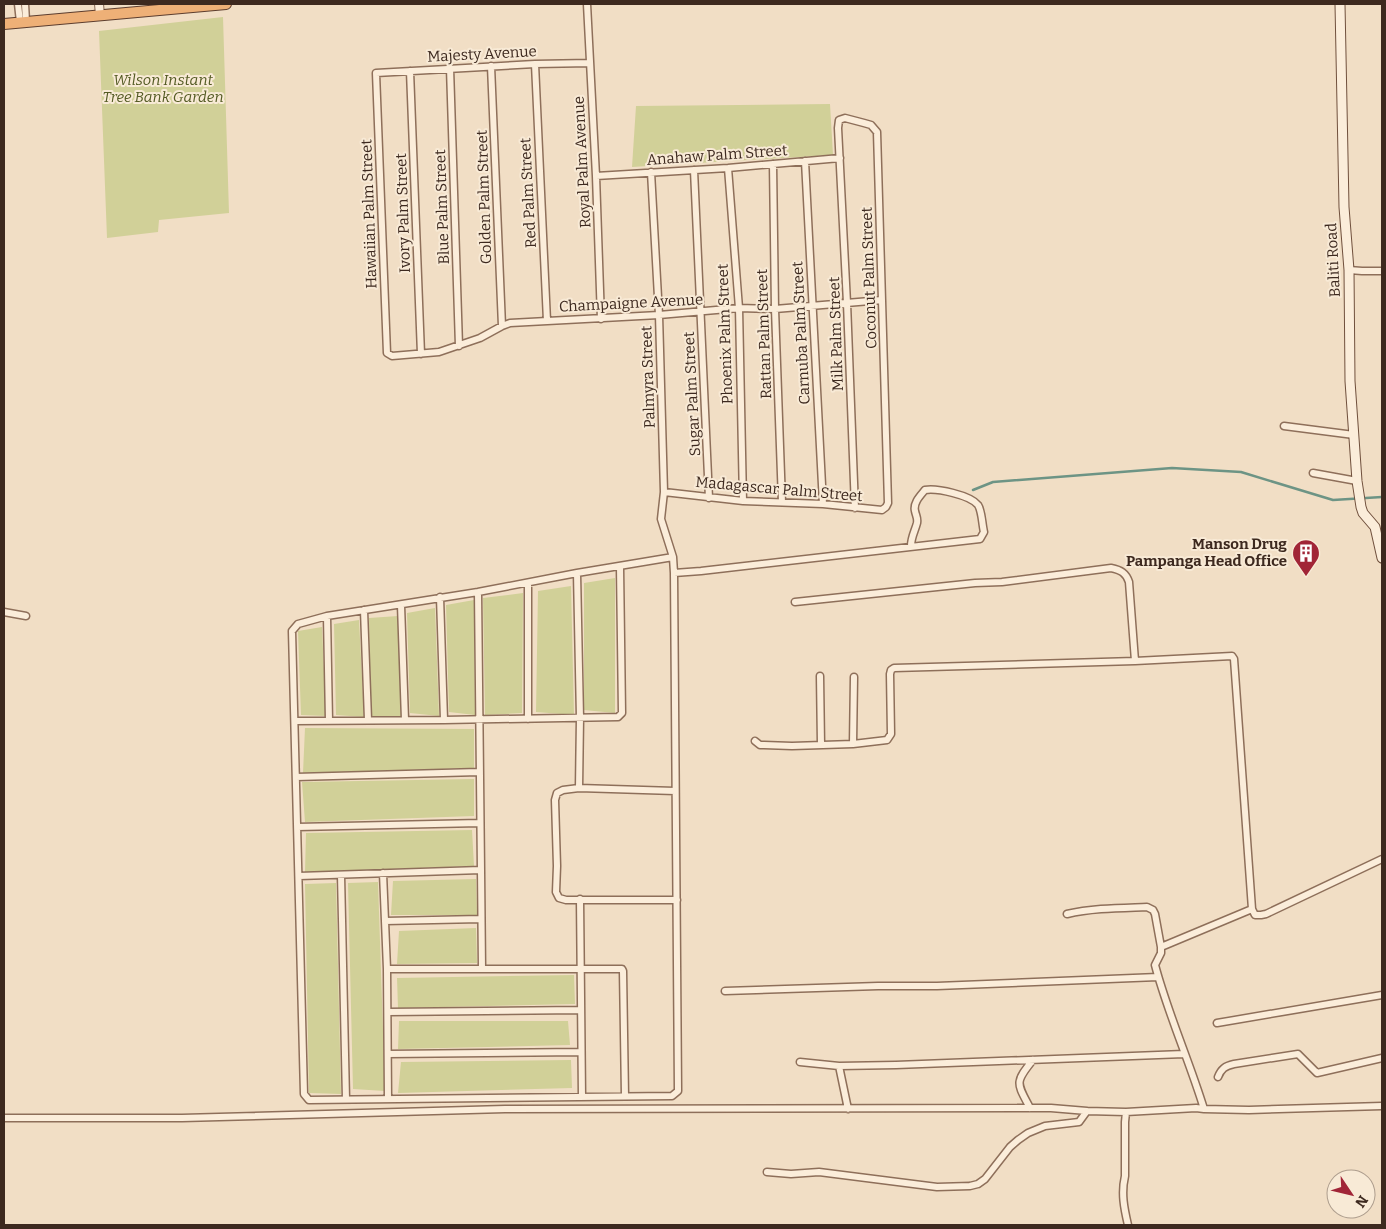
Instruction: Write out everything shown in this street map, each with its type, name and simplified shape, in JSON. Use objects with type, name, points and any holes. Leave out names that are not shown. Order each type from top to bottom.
[{"type":"highway","points":[[4,24],[226,4]]},
{"type":"main road","name":"Baliti Road","points":[[1340,4],[1344,207],[1349,270],[1350,381],[1356,481],[1362,510],[1379,529]]},
{"type":"main road","points":[[1379,529],[1382,558]]},
{"type":"street","points":[[18,4],[23,22]]},
{"type":"street","points":[[23,22],[25,4]]},
{"type":"street","points":[[99,4],[100,15]]},
{"type":"street","name":"Royal Palm Avenue","points":[[587,4],[601,319]]},
{"type":"street","name":"Majesty Avenue","points":[[376,73],[491,66],[590,63]]},
{"type":"street","name":"Red Palm Street","points":[[535,64],[547,321]]},
{"type":"street","name":"Golden Palm Street","points":[[491,66],[502,326]]},
{"type":"street","name":"Blue Palm Street","points":[[450,68],[459,346]]},
{"type":"street","name":"Ivory Palm Street","points":[[410,71],[421,354]]},
{"type":"street","name":"Hawaiian Palm Street","points":[[376,73],[387,353]]},
{"type":"street","name":"Coconut Palm Street","points":[[840,158],[839,120],[845,118],[872,125],[877,132],[888,504]]},
{"type":"street","name":"Anahaw Palm Street","points":[[596,176],[728,168],[840,158]]},
{"type":"street","name":"Milk Palm Street","points":[[840,158],[855,508]]},
{"type":"street","name":"Carnuba Palm Street","points":[[805,161],[824,504]]},
{"type":"street","name":"Rattan Palm Street","points":[[773,164],[775,309],[782,502]]},
{"type":"street","name":"Phoenix Palm Street","points":[[728,168],[739,308],[743,501]]},
{"type":"street","name":"Sugar Palm Street","points":[[694,170],[709,498]]},
{"type":"street","name":"Palmyra Street","points":[[624,1096],[672,1096],[678,1091],[674,573],[672,557],[661,519],[664,492],[659,315],[651,172]]},
{"type":"street","points":[[1349,270],[1382,271]]},
{"type":"street","name":"Champaigne Avenue","points":[[387,353],[392,356],[439,352],[480,338],[510,323],[601,319],[739,308],[775,309],[882,300]]},
{"type":"street","points":[[1284,426],[1354,434]]},
{"type":"street","points":[[1313,473],[1356,481]]},
{"type":"street","points":[[674,573],[980,539],[984,532],[979,506],[973,501],[958,495],[936,490],[925,490],[915,504],[914,509],[917,519],[911,539],[911,546]]},
{"type":"street","name":"Madagascar Palm Street","points":[[664,492],[743,501],[824,504],[882,510],[888,504]]},
{"type":"street","points":[[387,969],[618,968],[623,970],[624,1096],[309,1100],[304,1094],[292,631],[298,624],[327,616],[478,592],[672,557]]},
{"type":"street","points":[[294,721],[618,717],[622,713],[620,566]]},
{"type":"street","points":[[795,602],[975,583],[1002,582],[1112,568],[1119,569],[1127,576],[1135,661]]},
{"type":"street","points":[[576,573],[580,718],[579,788]]},
{"type":"street","points":[[528,583],[528,719]]},
{"type":"street","points":[[478,592],[482,969]]},
{"type":"street","points":[[440,597],[444,720]]},
{"type":"street","points":[[401,605],[405,720]]},
{"type":"street","points":[[364,610],[368,720]]},
{"type":"street","points":[[4,612],[26,616]]},
{"type":"street","points":[[327,616],[329,721]]},
{"type":"street","points":[[755,741],[769,746],[852,744],[887,740],[891,734],[890,674],[894,668],[1135,661],[1232,656],[1234,658],[1252,909],[1255,915],[1266,914],[1382,859]]},
{"type":"street","points":[[820,676],[821,745]]},
{"type":"street","points":[[852,744],[854,677]]},
{"type":"street","points":[[296,777],[479,772]]},
{"type":"street","points":[[675,791],[579,788],[563,790],[557,793],[556,892],[559,898],[566,900],[677,900]]},
{"type":"street","points":[[297,827],[480,823]]},
{"type":"street","points":[[299,876],[481,870]]},
{"type":"street","points":[[383,873],[388,1012],[388,1099]]},
{"type":"street","points":[[341,875],[346,1100]]},
{"type":"street","points":[[580,899],[582,1097]]},
{"type":"street","points":[[1067,914],[1112,908],[1147,907],[1153,910],[1161,948],[1161,953],[1155,965],[1158,977],[1204,1109]]},
{"type":"street","points":[[1161,948],[1252,909]]},
{"type":"street","points":[[385,921],[481,919]]},
{"type":"street","points":[[725,991],[871,986],[937,986],[1158,977]]},
{"type":"street","points":[[1217,1023],[1382,995]]},
{"type":"street","points":[[388,1012],[581,1010]]},
{"type":"street","points":[[388,1054],[581,1052]]},
{"type":"street","points":[[800,1062],[839,1066],[1184,1054]]},
{"type":"street","points":[[1218,1077],[1220,1071],[1226,1066],[1298,1054],[1317,1073],[1382,1058]]},
{"type":"street","points":[[1030,1108],[1019,1085],[1021,1075],[1033,1060]]},
{"type":"street","points":[[839,1066],[848,1109]]},
{"type":"street","points":[[4,1118],[172,1118],[505,1109],[1051,1108],[1126,1112],[1196,1108],[1249,1110],[1382,1106]]},
{"type":"street","points":[[767,1172],[791,1174],[819,1172],[937,1186],[970,1186],[978,1184],[985,1178],[1010,1147],[1028,1133],[1045,1126],[1079,1122],[1087,1111]]},
{"type":"street","points":[[1126,1112],[1123,1202],[1128,1225]]},
{"type":"green space","name":"Wilson Instant Tree Bank Garden","points":[[223,17],[229,213],[159,220],[158,232],[107,238],[99,31]]},
{"type":"green space","points":[[830,104],[833,155],[632,167],[636,106]]},
{"type":"green space","points":[[615,578],[615,713],[584,710],[584,583]]},
{"type":"green space","points":[[571,586],[574,715],[536,712],[538,591]]},
{"type":"green space","points":[[523,593],[522,713],[485,715],[483,598]]},
{"type":"green space","points":[[474,600],[475,715],[449,712],[446,605]]},
{"type":"green space","points":[[435,608],[439,716],[410,713],[407,613]]},
{"type":"green space","points":[[398,616],[401,717],[371,716],[369,618]]},
{"type":"green space","points":[[359,620],[364,717],[336,715],[334,624]]},
{"type":"green space","points":[[322,627],[326,716],[301,715],[298,631]]},
{"type":"green space","points":[[305,728],[474,729],[474,768],[303,773]]},
{"type":"green space","points":[[474,779],[474,816],[305,822],[302,782]]},
{"type":"green space","points":[[472,830],[474,866],[305,872],[306,833]]},
{"type":"green space","points":[[476,879],[477,915],[391,915],[393,881]]},
{"type":"green space","points":[[378,882],[385,1091],[353,1089],[348,883]]},
{"type":"green space","points":[[336,883],[341,1094],[309,1093],[305,884]]},
{"type":"green space","points":[[476,928],[477,963],[397,964],[399,931]]},
{"type":"green space","points":[[574,975],[575,1004],[398,1008],[397,978]]},
{"type":"green space","points":[[399,1021],[568,1021],[570,1045],[398,1049]]},
{"type":"green space","points":[[571,1060],[572,1088],[398,1093],[401,1062]]},
{"type":"waterway","points":[[973,490],[993,482],[1172,468],[1241,472],[1333,500],[1382,497]]},
{"type":"place","name":"Manson Drug Pampanga Head Office","points":[[1306,577]]}]
